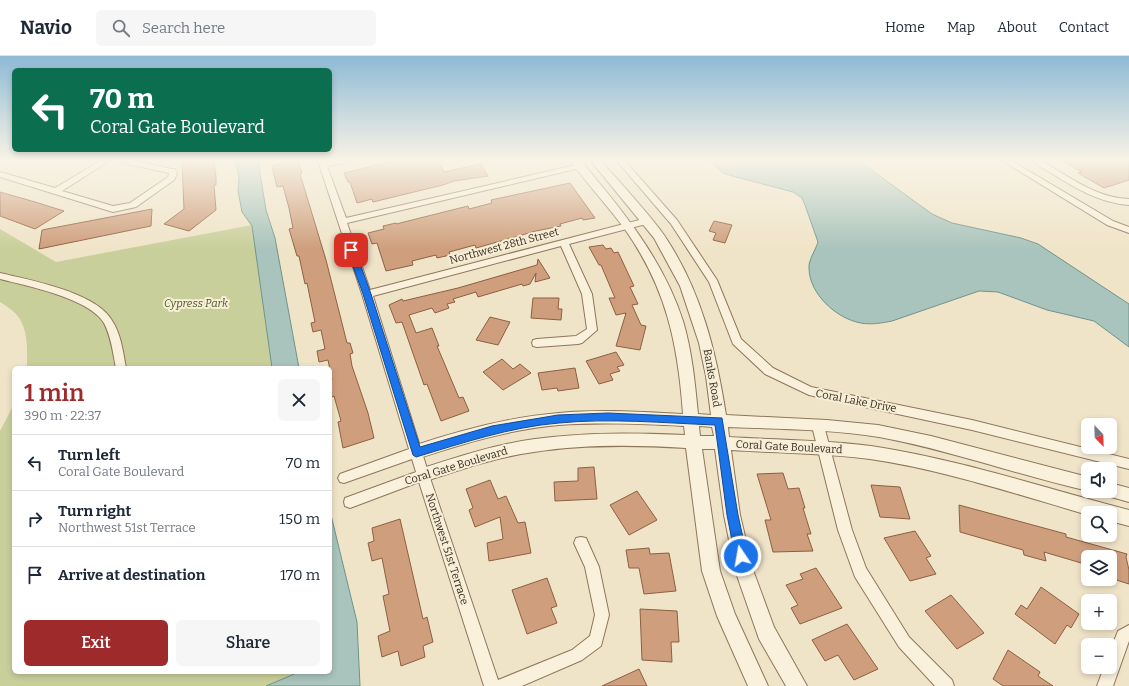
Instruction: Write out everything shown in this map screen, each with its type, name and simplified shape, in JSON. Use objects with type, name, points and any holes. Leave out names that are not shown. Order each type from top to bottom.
[{"type":"street","points":[[56,191],[113,209],[133,205],[154,190]]},
{"type":"street","name":"Northwest 51st Terrace","points":[[332,190],[367,294],[423,475],[492,686]]},
{"type":"street","points":[[342,222],[468,190]]},
{"type":"street","points":[[600,190],[645,250],[658,275],[680,334],[686,368],[698,487],[711,571],[731,631],[758,686]]},
{"type":"street","name":"Banks Road","points":[[621,190],[647,221],[673,261],[686,286],[696,313],[706,343],[713,376],[732,515],[744,570],[766,632],[797,686]]},
{"type":"street","name":"Coral Lake Drive","points":[[647,190],[674,222],[714,282],[737,341],[769,371],[809,391],[972,425],[1129,464]]},
{"type":"street","points":[[1056,190],[1110,223],[1129,230]]},
{"type":"street","points":[[1088,190],[1100,197],[1119,202],[1129,202]]},
{"type":"street","name":"Northwest 28th Street","points":[[367,294],[647,221]]},
{"type":"street","points":[[537,343],[578,340],[592,330],[587,294],[564,243]]},
{"type":"street","points":[[0,276],[56,290],[90,305],[107,320],[117,348],[121,366]]},
{"type":"street","name":"Coral Gate Boulevard","points":[[344,478],[416,452],[499,428],[558,419],[608,417],[818,426],[878,431],[904,436],[1081,482]]},
{"type":"street","points":[[818,426],[845,530],[860,572],[904,642],[946,686]]},
{"type":"street","name":"Coral Gate Boulevard","points":[[350,502],[423,475],[507,450],[558,442],[610,439],[860,451],[928,464],[1084,506]]},
{"type":"street","points":[[1117,492],[1129,495]]},
{"type":"street","name":"Coral Gate Boulevard","points":[[1117,515],[1129,518]]},
{"type":"street","points":[[503,686],[577,655],[596,641],[602,615],[592,567],[581,543]]},
{"type":"street","points":[[1105,686],[1123,636],[1129,632]]},
{"type":"green space","name":"Cypress Park","points":[[252,225],[272,366],[27,366],[26,339],[23,325],[15,313],[0,302],[0,229],[56,262]]},
{"type":"green space","points":[[12,408],[12,674],[294,674],[266,686],[0,686],[0,431]]},
{"type":"water","points":[[263,190],[266,210],[275,238],[299,366],[272,366],[252,226],[242,212],[238,191]]},
{"type":"water","points":[[787,190],[899,190],[932,214],[952,223],[1021,238],[1038,244],[1129,304],[1129,347],[1094,321],[1047,310],[998,292],[979,291],[888,322],[869,324],[852,321],[834,311],[826,304],[814,287],[810,278],[809,265],[818,242],[802,198],[793,192]]},
{"type":"water","points":[[332,519],[357,622],[360,686],[266,686],[294,674],[332,674]]},
{"type":"building","points":[[183,190],[214,190],[216,210],[189,231],[164,224],[184,209]]},
{"type":"building","points":[[284,190],[305,190],[326,260],[347,343],[350,343],[353,353],[350,354],[352,366],[368,413],[374,438],[343,448],[338,422],[341,421],[334,396],[332,397],[332,366],[329,366],[328,360],[319,362],[317,351],[325,349],[321,330],[313,332],[311,323],[315,322],[307,283],[305,284],[299,256],[297,256],[289,229],[293,228]]},
{"type":"building","points":[[353,190],[421,190],[373,202],[372,199],[357,203]]},
{"type":"building","points":[[536,190],[575,190],[595,218],[583,220],[582,218],[560,224],[561,226],[536,231],[476,248],[475,245],[449,252],[450,255],[437,258],[436,255],[412,261],[413,265],[386,271],[377,243],[372,244],[368,233],[384,229],[383,226],[468,206],[469,209],[492,203],[491,200]]},
{"type":"building","points":[[0,192],[64,211],[35,229],[0,216]]},
{"type":"building","points":[[152,209],[151,226],[39,249],[42,230]]},
{"type":"building","points":[[714,221],[732,225],[725,243],[713,240],[716,233],[709,231]]},
{"type":"building","points":[[603,245],[606,249],[611,248],[614,253],[618,252],[634,286],[630,287],[638,304],[632,305],[641,325],[646,326],[640,350],[616,346],[626,313],[616,315],[609,298],[615,298],[601,265],[599,265],[589,247]]},
{"type":"building","points":[[538,259],[550,278],[535,282],[536,273],[530,284],[523,286],[522,284],[478,297],[476,292],[453,299],[455,302],[447,304],[449,308],[435,313],[432,308],[409,315],[416,333],[432,328],[439,346],[437,346],[459,398],[463,397],[469,411],[441,421],[427,384],[424,385],[402,322],[396,323],[389,305],[402,299],[403,301],[458,288],[537,265]]},
{"type":"building","points":[[533,298],[559,298],[558,309],[562,309],[561,320],[531,318]]},
{"type":"building","points":[[490,317],[510,322],[498,345],[476,340]]},
{"type":"building","points":[[616,352],[624,365],[617,367],[620,371],[610,374],[613,380],[599,384],[586,361]]},
{"type":"building","points":[[502,359],[513,369],[520,364],[531,373],[503,390],[483,372]]},
{"type":"building","points":[[575,368],[579,388],[558,391],[557,388],[542,390],[538,373]]},
{"type":"building","points":[[594,467],[597,499],[555,501],[554,482],[578,481],[578,468]]},
{"type":"building","points":[[783,473],[788,489],[799,488],[811,534],[807,534],[813,551],[773,552],[765,520],[771,520],[757,474]]},
{"type":"building","points":[[490,480],[498,499],[506,496],[518,523],[525,522],[531,553],[489,561],[487,543],[503,539],[500,517],[475,527],[469,510],[473,508],[466,489]]},
{"type":"building","points":[[871,485],[900,487],[910,519],[880,517]]},
{"type":"building","points":[[637,491],[657,520],[629,535],[610,505]]},
{"type":"building","points":[[959,505],[1066,534],[1066,537],[1113,550],[1081,550],[1081,563],[1044,552],[1046,561],[1024,555],[1023,550],[960,532]]},
{"type":"building","points":[[400,519],[423,619],[427,617],[433,642],[423,646],[425,657],[401,666],[398,651],[382,657],[378,636],[390,631],[383,596],[389,594],[382,558],[372,561],[368,543],[374,541],[372,528]]},
{"type":"building","points":[[915,531],[931,556],[926,558],[936,574],[910,581],[884,538]]},
{"type":"building","points":[[649,548],[650,554],[669,553],[676,591],[644,594],[639,568],[629,568],[626,550]]},
{"type":"building","points":[[1117,551],[1127,554],[1129,584],[1117,580]]},
{"type":"building","points":[[816,568],[842,608],[800,624],[791,608],[798,605],[786,585],[803,579],[800,574]]},
{"type":"building","points":[[547,578],[557,606],[551,608],[557,623],[527,634],[512,590]]},
{"type":"building","points":[[1041,587],[1079,614],[1071,628],[1067,625],[1055,644],[1015,614],[1021,605],[1027,609]]},
{"type":"building","points":[[951,595],[984,633],[957,649],[925,611]]},
{"type":"building","points":[[640,609],[677,611],[679,642],[671,642],[672,662],[642,660]]},
{"type":"building","points":[[847,624],[878,669],[854,680],[838,655],[825,661],[812,640]]},
{"type":"building","points":[[1008,650],[1040,672],[1038,676],[1053,686],[1003,686],[993,679]]},
{"type":"building","points":[[639,669],[647,686],[602,686]]},
{"type":"route","points":[[351,250],[367,294],[416,452],[478,433],[533,422],[558,419],[608,417],[719,421],[732,515],[741,556]]}]
